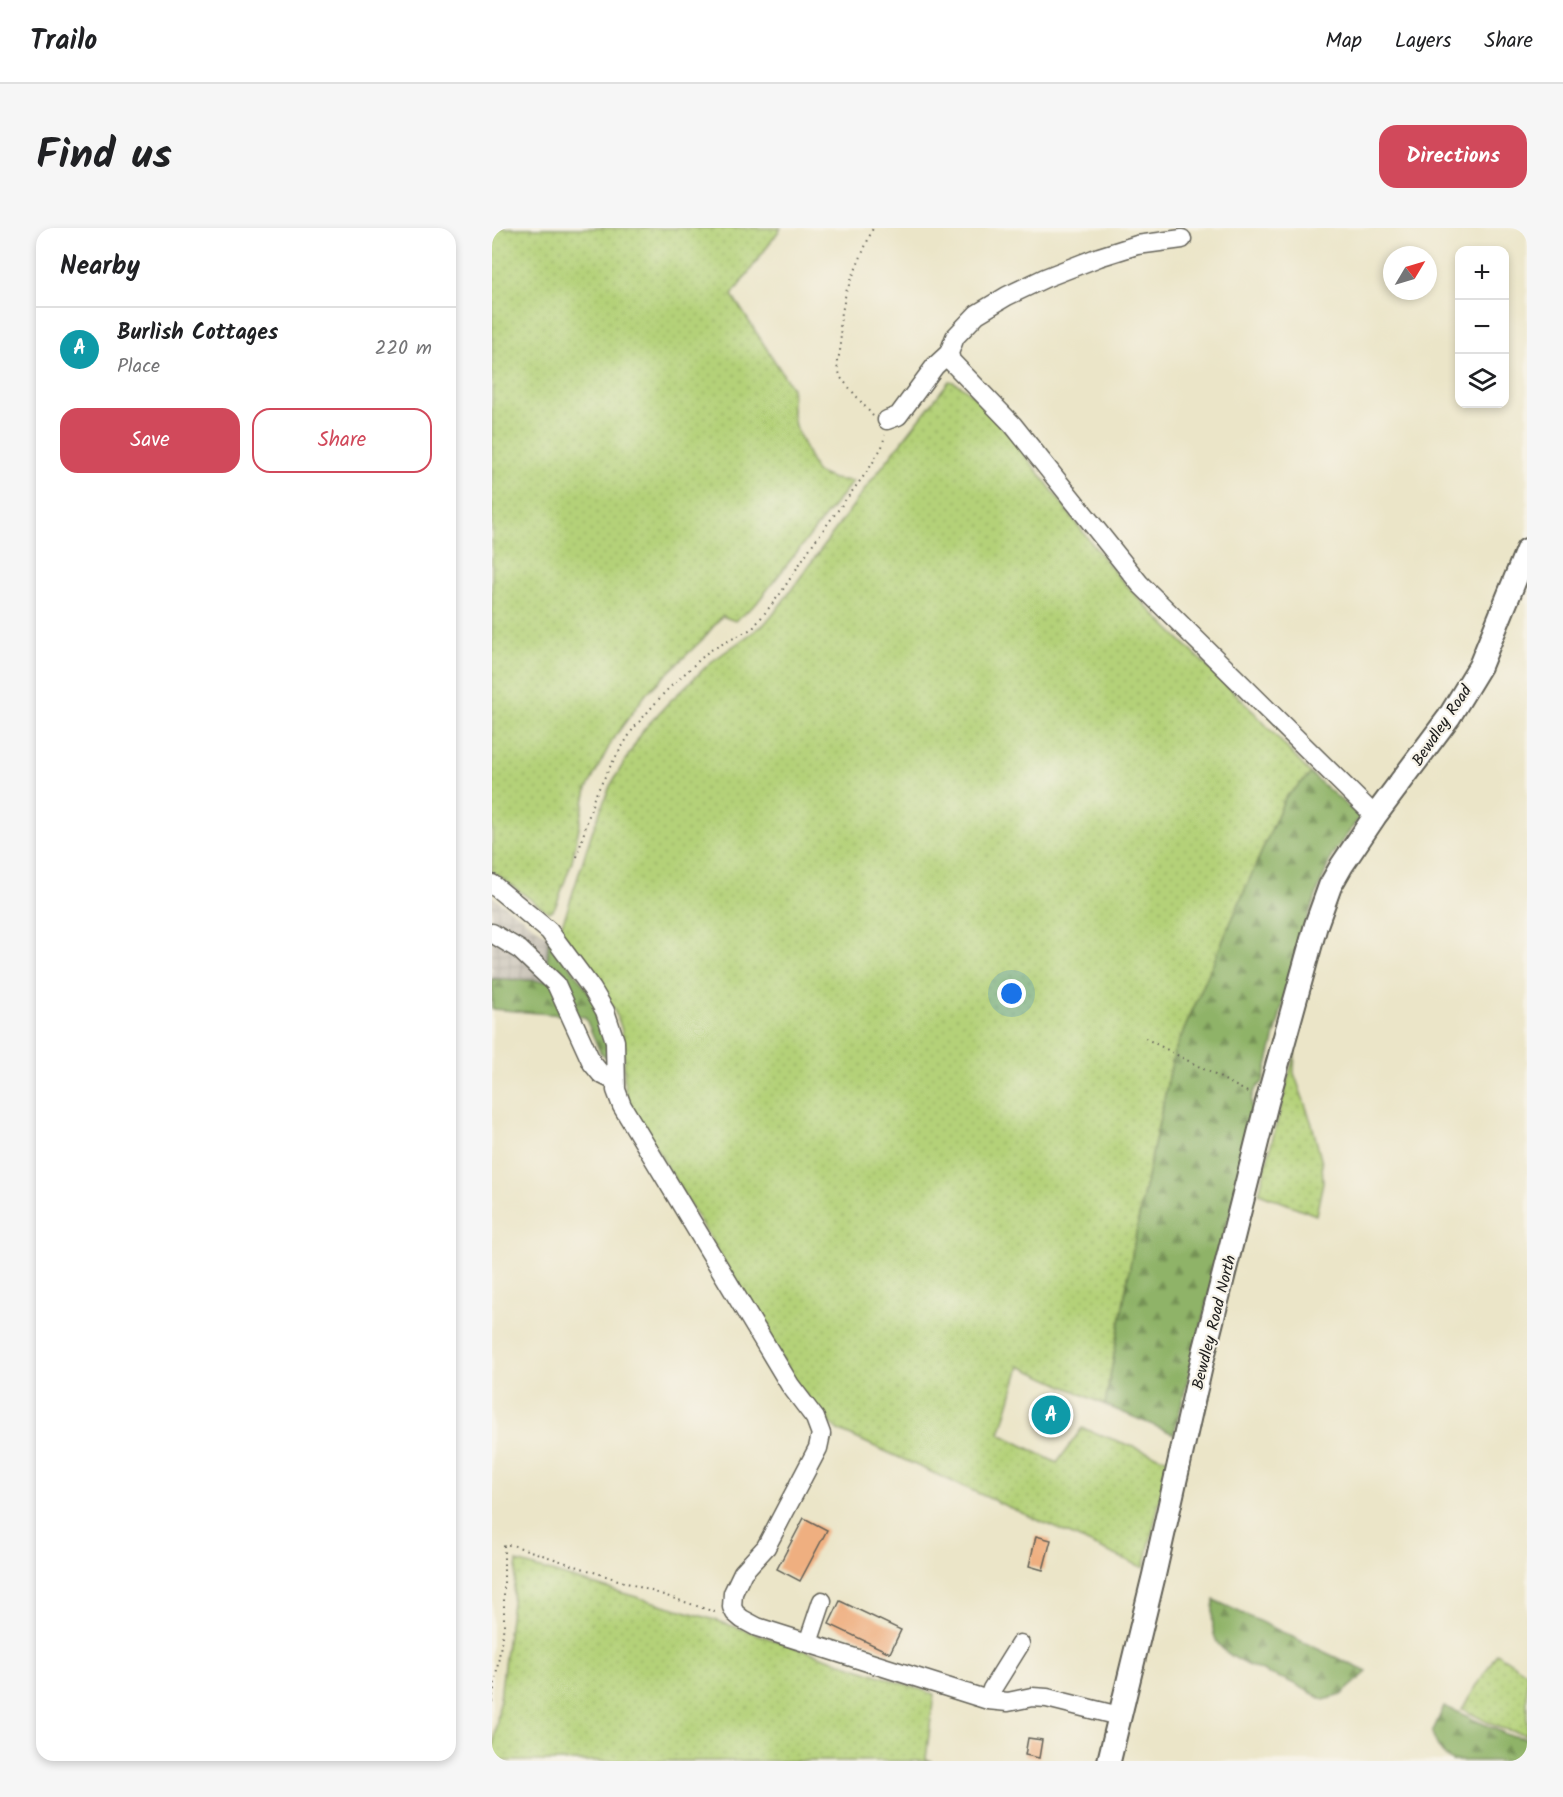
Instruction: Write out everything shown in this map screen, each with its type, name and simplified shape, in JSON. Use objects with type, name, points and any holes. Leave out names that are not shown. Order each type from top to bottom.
[{"type":"main road","name":"Bewdley Road","points":[[1330,886],[1375,816],[1449,717],[1480,666],[1527,550]]},
{"type":"main road","name":"Bewdley Road North","points":[[1109,1761],[1154,1577],[1203,1357],[1267,1102],[1316,925],[1330,886]]},
{"type":"street","points":[[887,420],[898,416],[935,366],[949,353],[955,337],[965,326],[977,314],[1006,296],[1099,257],[1137,245],[1182,239]]},
{"type":"street","points":[[949,353],[951,361],[1013,425],[1140,584],[1375,816]]},
{"type":"street","points":[[492,884],[549,931],[592,989],[605,1011],[613,1033],[616,1090],[622,1106],[790,1385],[815,1418],[821,1434],[818,1448],[766,1547],[743,1572],[733,1593],[732,1607],[735,1613],[758,1627],[988,1700],[1008,1702],[1032,1697],[1047,1698],[1119,1716]]},
{"type":"street","points":[[492,933],[520,950],[556,984],[592,1063],[601,1074],[615,1081]]},
{"type":"street","points":[[808,1643],[822,1601]]},
{"type":"street","points":[[988,1700],[992,1689],[1020,1644]]},
{"type":"path","points":[[578,857],[594,798],[633,729],[664,692],[709,651],[753,628],[780,594],[814,542],[869,469],[882,447],[887,420],[874,417],[864,407],[841,378],[837,366],[841,345],[840,323],[846,292],[873,228]]},
{"type":"path","points":[[1145,1038],[1267,1102]]},
{"type":"path","points":[[492,1702],[504,1625],[504,1545],[512,1545],[717,1614],[732,1607]]},
{"type":"shaded area","points":[[492,896],[549,937],[546,981],[492,979]]},
{"type":"green space","points":[[492,228],[781,228],[732,295],[792,388],[795,426],[816,472],[833,479],[853,481],[756,604],[735,621],[722,616],[703,639],[646,694],[613,739],[587,789],[572,861],[557,903],[553,910],[548,912],[492,871]]},
{"type":"green space","points":[[949,381],[959,385],[986,409],[1016,444],[1114,571],[1153,613],[1252,710],[1311,774],[1285,798],[1174,1053],[1141,1206],[1105,1405],[1020,1366],[1000,1434],[1057,1463],[1082,1428],[1169,1460],[1144,1568],[838,1430],[820,1413],[797,1384],[628,1101],[621,1027],[602,989],[560,929],[592,832],[610,786],[644,729],[711,662],[772,616],[871,481]]},
{"type":"green space","points":[[1311,774],[1360,817],[1332,855],[1300,937],[1263,1082],[1255,1090],[1251,1099],[1254,1120],[1174,1434],[1105,1405],[1141,1206],[1174,1053],[1285,798]]},
{"type":"green space","points":[[549,937],[601,1009],[608,1054],[606,1058],[600,1052],[585,1017],[492,1009],[492,979],[546,981]]},
{"type":"green space","points":[[1295,1051],[1294,1073],[1312,1124],[1322,1163],[1323,1182],[1316,1215],[1259,1193]]},
{"type":"green space","points":[[517,1562],[715,1620],[934,1694],[926,1759],[932,1761],[492,1761]]},
{"type":"green space","points":[[1214,1600],[1367,1672],[1341,1695],[1324,1700],[1286,1680],[1251,1666],[1233,1657],[1216,1640],[1212,1624]]},
{"type":"green space","points":[[1497,1653],[1527,1673],[1527,1735],[1497,1727],[1462,1709]]},
{"type":"green space","points":[[1444,1706],[1508,1735],[1527,1738],[1527,1761],[1452,1761],[1439,1749],[1432,1733]]},
{"type":"building","points":[[1048,1398],[1061,1401],[1055,1432],[1042,1430]]},
{"type":"building","points":[[804,1518],[827,1530],[800,1581],[777,1569]]},
{"type":"building","points":[[1036,1536],[1051,1540],[1043,1570],[1029,1566]]},
{"type":"building","points":[[840,1601],[901,1630],[890,1653],[829,1624]]},
{"type":"building","points":[[1028,1738],[1042,1740],[1039,1758],[1025,1755]]},
{"type":"place","name":"Burlish Cottages","points":[[1051,1415]]}]
